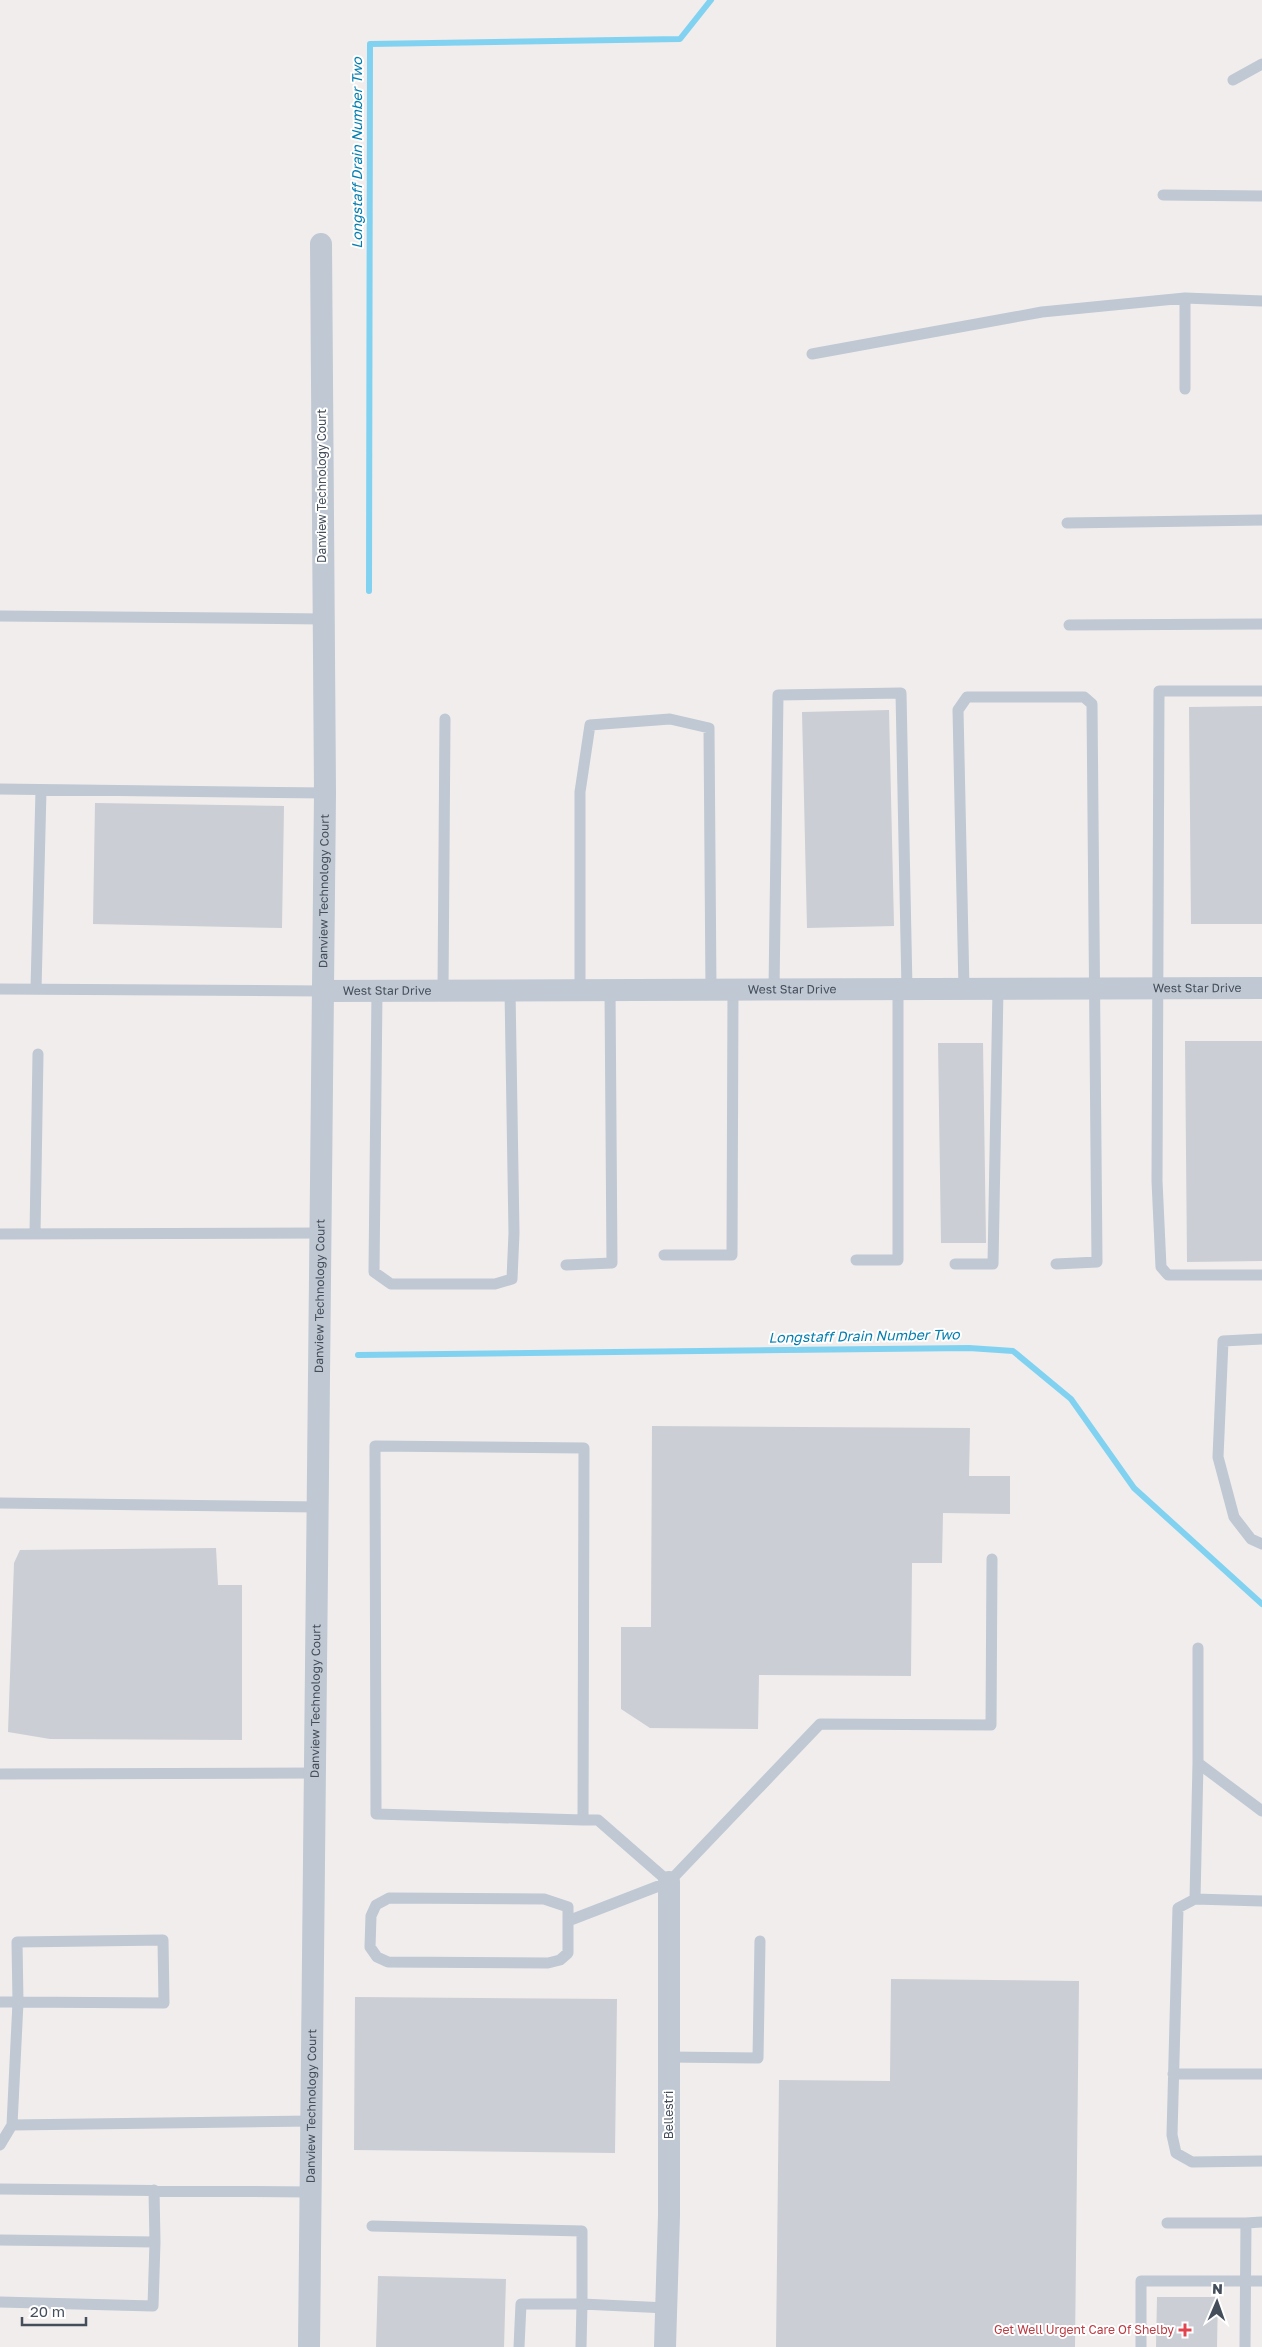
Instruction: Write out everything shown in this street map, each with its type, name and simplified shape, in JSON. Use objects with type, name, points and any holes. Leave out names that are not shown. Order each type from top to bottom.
[{"type":"street","name":"Danview Technology Court","points":[[309,2347],[325,794],[321,244]]},
{"type":"street","name":"West Star Drive","points":[[323,991],[1262,988]]},
{"type":"street","name":"Bellestri","points":[[665,2347],[670,2215],[669,1882]]},
{"type":"lane","points":[[1234,80],[1262,64]]},
{"type":"lane","points":[[1163,195],[1262,196]]},
{"type":"lane","points":[[812,354],[1042,312],[1185,298],[1262,300]]},
{"type":"lane","points":[[1185,298],[1185,390]]},
{"type":"lane","points":[[1067,523],[1262,520]]},
{"type":"lane","points":[[0,616],[324,619]]},
{"type":"lane","points":[[1069,625],[1262,624]]},
{"type":"lane","points":[[1262,691],[1159,691],[1157,926],[1160,988],[1158,1181],[1161,1266],[1168,1275],[1262,1275]]},
{"type":"lane","points":[[774,990],[778,695],[901,693],[902,989],[898,1260],[856,1260]]},
{"type":"lane","points":[[964,989],[958,710],[967,697],[1084,697],[1092,704],[1093,989],[1097,1262],[1056,1264]]},
{"type":"lane","points":[[443,990],[445,719]]},
{"type":"lane","points":[[580,990],[580,792],[590,725],[670,719],[710,728],[711,990]]},
{"type":"lane","points":[[0,789],[325,794]]},
{"type":"lane","points":[[36,990],[41,790]]},
{"type":"lane","points":[[0,989],[323,991]]},
{"type":"lane","points":[[955,1264],[993,1264],[998,989]]},
{"type":"lane","points":[[377,990],[374,1272],[391,1284],[495,1284],[512,1279],[514,1233],[510,990]]},
{"type":"lane","points":[[566,1265],[612,1263],[610,990]]},
{"type":"lane","points":[[664,1255],[732,1255],[734,990]]},
{"type":"lane","points":[[35,1234],[38,1054]]},
{"type":"lane","points":[[0,1234],[320,1233]]},
{"type":"lane","points":[[1262,1339],[1223,1341],[1218,1457],[1234,1517],[1251,1539],[1262,1544]]},
{"type":"lane","points":[[583,1820],[584,1448],[375,1446],[376,1814],[583,1820],[598,1820],[669,1882]]},
{"type":"lane","points":[[0,1504],[318,1507]]},
{"type":"lane","points":[[568,1921],[669,1882],[820,1724],[991,1725],[992,1559]]},
{"type":"lane","points":[[1195,1899],[1198,1648]]},
{"type":"lane","points":[[1198,1763],[1262,1811]]},
{"type":"lane","points":[[0,1774],[315,1773]]},
{"type":"lane","points":[[389,1898],[544,1899],[568,1907],[568,1921],[568,1953],[560,1960],[548,1963],[388,1962],[377,1957],[370,1947],[371,1916],[376,1905],[389,1898]]},
{"type":"lane","points":[[1262,1901],[1195,1899],[1178,1908],[1172,2135],[1176,2153],[1192,2162],[1262,2161]]},
{"type":"lane","points":[[0,2002],[18,2002],[164,2003],[163,1940],[18,1942],[18,2002],[12,2125],[0,2145]]},
{"type":"lane","points":[[669,2057],[758,2058],[760,1941]]},
{"type":"lane","points":[[1173,2074],[1262,2074]]},
{"type":"lane","points":[[12,2125],[311,2121]]},
{"type":"lane","points":[[0,2189],[311,2192]]},
{"type":"lane","points":[[0,2302],[153,2306],[154,2190]]},
{"type":"lane","points":[[1245,2347],[1246,2222]]},
{"type":"lane","points":[[1168,2223],[1262,2222]]},
{"type":"lane","points":[[372,2226],[582,2231],[581,2347]]},
{"type":"lane","points":[[0,2240],[155,2242]]},
{"type":"lane","points":[[1141,2347],[1141,2281],[1262,2281]]},
{"type":"lane","points":[[519,2347],[521,2304],[582,2304],[667,2308]]},
{"type":"building","points":[[1262,706],[1262,924],[1191,924],[1189,707]]},
{"type":"building","points":[[889,710],[894,926],[807,928],[802,712]]},
{"type":"building","points":[[95,803],[284,806],[282,928],[93,924]]},
{"type":"building","points":[[1185,1041],[1262,1041],[1262,1261],[1187,1262]]},
{"type":"building","points":[[938,1043],[983,1043],[986,1243],[941,1243]]},
{"type":"building","points":[[652,1426],[970,1428],[969,1476],[1010,1476],[1010,1514],[943,1513],[942,1563],[912,1563],[911,1676],[759,1675],[758,1729],[650,1728],[621,1709],[621,1627],[651,1627]]},
{"type":"building","points":[[216,1548],[218,1585],[242,1585],[242,1740],[50,1739],[8,1732],[14,1563],[20,1550]]},
{"type":"building","points":[[891,1979],[1079,1981],[1075,2347],[776,2347],[779,2080],[890,2081]]},
{"type":"building","points":[[355,1997],[617,1999],[615,2153],[354,2150]]},
{"type":"building","points":[[378,2276],[506,2279],[504,2347],[376,2347]]},
{"type":"building","points":[[1157,2297],[1218,2297],[1217,2347],[1156,2347]]},
{"type":"waterway","name":"Longstaff Drain Number Two","points":[[369,591],[370,44],[680,39],[711,0]]},
{"type":"waterway","name":"Longstaff Drain Number Two","points":[[358,1355],[969,1348],[1013,1351],[1071,1399],[1134,1488],[1262,1604]]},
{"type":"place","name":"Get Well Urgent Care Of Shelby","points":[[1185,2330]]}]
